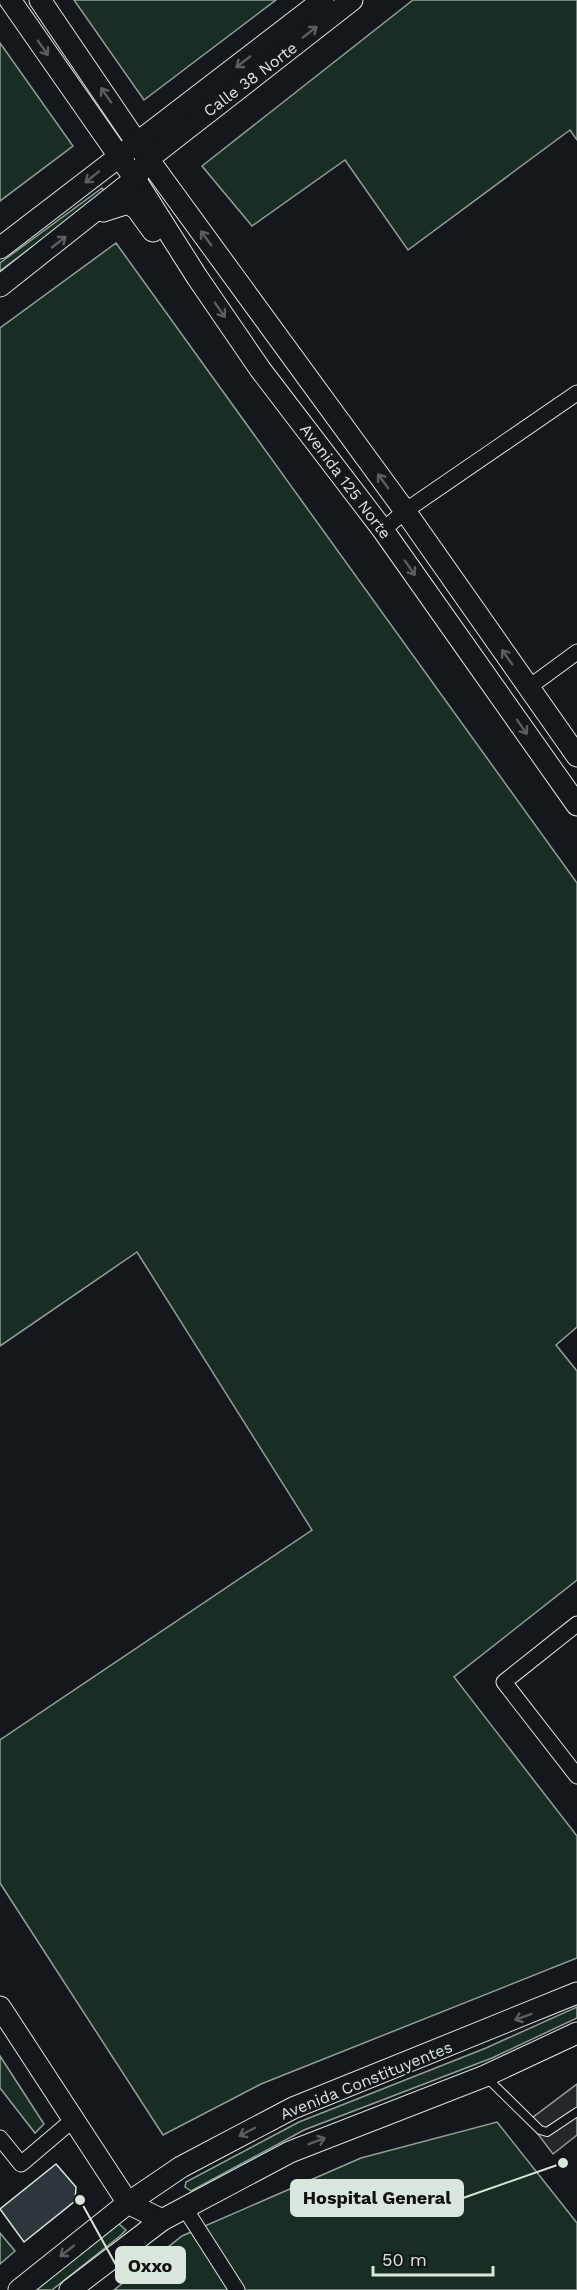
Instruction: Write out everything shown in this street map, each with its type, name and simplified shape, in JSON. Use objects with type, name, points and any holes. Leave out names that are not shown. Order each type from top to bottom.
[{"type":"main road","name":"Avenida 125 Norte","points":[[10,0],[135,180],[196,277],[260,369],[383,530],[577,805]]},
{"type":"main road","name":"Avenida 125 Norte","points":[[40,0],[144,151],[405,511],[577,756]]},
{"type":"main road","name":"Calle 38 Norte","points":[[144,151],[336,3]]},
{"type":"main road","points":[[0,248],[117,156],[144,151],[135,180],[0,286]]},
{"type":"main road","points":[[94,214],[128,203],[137,209],[179,267],[196,277]]},
{"type":"main road","name":"Avenida Constituyentes","points":[[18,2290],[128,2203],[182,2167],[293,2108],[577,1993]]},
{"type":"main road","points":[[0,2007],[128,2203],[162,2220]]},
{"type":"main road","points":[[70,2290],[162,2220],[290,2152],[485,2076],[577,2033]]},
{"type":"street","points":[[383,530],[405,511],[577,393]]},
{"type":"street","points":[[528,688],[577,652]]},
{"type":"street","points":[[577,1624],[504,1682],[577,1776]]},
{"type":"street","points":[[0,2138],[21,2164],[74,2119]]},
{"type":"street","points":[[184,2207],[237,2290]]},
{"type":"lane","points":[[485,2076],[540,2130],[547,2132],[555,2129],[577,2112]]},
{"type":"green space","points":[[74,0],[276,0],[144,100]]},
{"type":"green space","points":[[413,0],[577,0],[577,140],[570,130],[408,250],[345,160],[252,226],[202,166]]},
{"type":"green space","points":[[0,43],[73,146],[0,201]]},
{"type":"green space","points":[[102,188],[105,192],[0,271],[0,263]]},
{"type":"green space","points":[[116,243],[577,883],[577,1327],[556,1345],[577,1371],[577,1580],[454,1677],[577,1836],[577,1958],[261,2084],[163,2135],[0,1883],[0,1740],[312,1530],[137,1252],[0,1346],[0,328]]},
{"type":"green space","points":[[577,2007],[577,2018],[492,2058],[304,2130],[191,2191],[185,2187],[186,2182],[299,2122],[486,2048]]},
{"type":"green space","points":[[0,2056],[44,2124],[35,2133],[0,2088]]},
{"type":"green space","points":[[497,2122],[577,2223],[577,2290],[114,2290],[182,2236],[361,2158]]},
{"type":"green space","points":[[119,2224],[126,2230],[120,2236],[52,2290],[33,2290]]},
{"type":"green space","points":[[0,2233],[15,2251],[0,2264]]},
{"type":"shaded area","points":[[577,2084],[577,2135],[553,2154],[528,2121]]},
{"type":"building","points":[[56,2164],[76,2187],[75,2201],[24,2242],[0,2209]]},
{"type":"place","name":"Hospital General","points":[[563,2163]]},
{"type":"place","name":"Oxxo","points":[[80,2200]]}]
